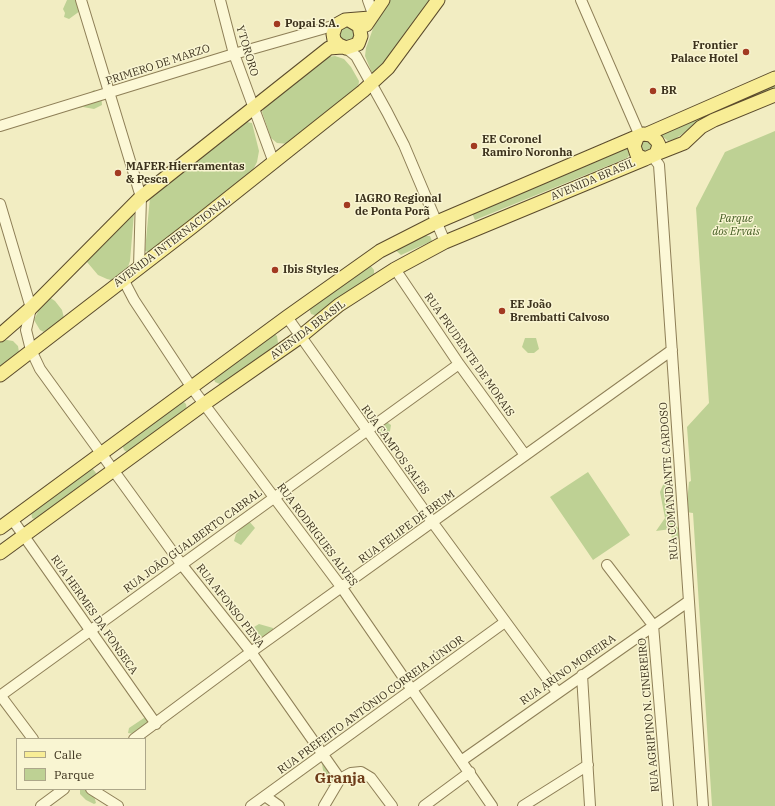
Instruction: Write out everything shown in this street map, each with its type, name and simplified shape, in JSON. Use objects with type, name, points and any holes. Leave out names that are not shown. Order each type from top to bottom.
[{"type":"main road","points":[[337,40],[354,46],[361,37],[371,16],[383,0]]},
{"type":"main road","name":"AVENIDA INTERNACIONAL","points":[[0,375],[274,163],[371,84],[388,68],[438,0]]},
{"type":"main road","points":[[3,332],[31,308],[140,197],[337,40],[342,21],[371,16]]},
{"type":"main road","points":[[349,20],[359,26],[361,37]]},
{"type":"main road","name":"AVENIDA BRASIL","points":[[0,528],[287,317],[380,251],[437,222],[775,78]]},
{"type":"main road","name":"AVENIDA BRASIL","points":[[0,553],[204,404],[300,337],[339,305],[395,269],[445,242],[684,143],[701,127],[714,120],[775,95]]},
{"type":"main road","points":[[641,136],[655,137],[659,145],[651,156],[641,157],[635,151],[634,142],[641,136]]},
{"type":"street","points":[[81,0],[140,197],[139,267]]},
{"type":"street","name":"YTORORO","points":[[220,0],[234,54],[274,163]]},
{"type":"street","points":[[368,0],[371,16]]},
{"type":"street","points":[[581,0],[641,136]]},
{"type":"street","points":[[337,40],[371,84],[404,144],[445,242]]},
{"type":"street","name":"PRIMERO DE MARZO","points":[[0,126],[234,54],[337,40]]},
{"type":"street","name":"RUA COMANDANTE CARDOSO","points":[[651,156],[659,165],[661,186],[703,806]]},
{"type":"street","points":[[0,204],[31,308],[27,321],[27,336]]},
{"type":"street","name":"RUA PRUDENTE DE MORAIS","points":[[395,269],[459,364],[525,455]]},
{"type":"street","name":"RUA RODRIGUES ALVES","points":[[123,279],[134,300],[192,388],[342,588],[492,806]]},
{"type":"street","name":"RUA CAMPOS SALES","points":[[287,317],[433,523],[557,692]]},
{"type":"street","points":[[3,332],[18,330],[27,336]]},
{"type":"street","name":"RUA AFONSO PENA","points":[[27,336],[31,350],[40,369],[114,469],[182,565],[251,652],[340,779]]},
{"type":"street","name":"RUA FELIPE DE BRUM","points":[[135,738],[251,652],[433,523],[672,350]]},
{"type":"street","name":"RUA JOÃO GUALBERTO CABRAL","points":[[0,696],[90,629],[182,565],[273,497],[459,364]]},
{"type":"street","name":"RUA HERMES DA FONSECA","points":[[12,519],[156,724]]},
{"type":"street","name":"RUA AGRIPINO N. CINEREIRO","points":[[607,565],[653,625],[668,806]]},
{"type":"street","name":"RUA ARINO MOREIRA","points":[[461,760],[689,601]]},
{"type":"street","name":"RUA PREFEITO ANTÔNIO CORREIA JÚNIOR","points":[[251,806],[324,755],[505,622]]},
{"type":"street","points":[[582,675],[590,806]]},
{"type":"street","points":[[0,696],[32,738]]},
{"type":"street","points":[[523,806],[588,765]]},
{"type":"street","points":[[324,806],[340,779],[351,773],[361,772],[371,778],[392,806]]},
{"type":"street","points":[[424,806],[470,772]]},
{"type":"street","points":[[41,806],[63,790]]},
{"type":"street","points":[[93,790],[118,806]]},
{"type":"street","points":[[265,796],[279,806]]},
{"type":"green space","points":[[67,0],[79,0],[80,11],[69,19],[64,17],[65,13],[63,9]]},
{"type":"green space","points":[[390,0],[431,0],[375,74],[372,73],[365,56],[366,48],[375,23]]},
{"type":"green space","points":[[352,25],[356,36],[350,42],[342,40],[339,35],[341,27]]},
{"type":"green space","points":[[335,56],[344,59],[351,67],[359,81],[358,88],[289,144],[277,143],[271,138],[262,112],[264,108],[328,57]]},
{"type":"green space","points":[[775,81],[775,93],[691,128],[675,139],[668,141],[662,136],[662,132]]},
{"type":"green space","points":[[94,90],[101,94],[102,105],[94,109],[83,107],[77,108],[76,103]]},
{"type":"green space","points":[[247,122],[252,123],[259,151],[257,162],[253,170],[148,252],[145,251],[150,197]]},
{"type":"green space","name":"Parque dos Ervais","points":[[775,131],[775,806],[712,806],[693,513],[686,512],[689,482],[691,481],[687,427],[709,403],[696,208],[725,152]]},
{"type":"green space","points":[[644,137],[655,147],[644,154],[638,143]]},
{"type":"green space","points":[[629,143],[631,153],[627,158],[475,220],[470,209]]},
{"type":"green space","points":[[134,213],[130,261],[128,267],[111,280],[98,275],[87,262],[87,258]]},
{"type":"green space","points":[[414,236],[430,236],[432,241],[401,255],[392,247]]},
{"type":"green space","points":[[370,265],[374,270],[374,275],[318,316],[311,314],[309,308]]},
{"type":"green space","points":[[49,297],[55,301],[62,310],[64,318],[44,332],[40,330],[34,320],[42,303]]},
{"type":"green space","points":[[274,333],[277,336],[278,343],[222,385],[215,382],[213,376]]},
{"type":"green space","points":[[525,338],[536,338],[539,349],[534,353],[528,353],[522,347]]},
{"type":"green space","points":[[0,341],[13,341],[18,346],[19,352],[0,371]]},
{"type":"green space","points":[[183,401],[186,404],[187,411],[128,453],[124,450],[122,444]]},
{"type":"green space","points":[[385,421],[391,425],[390,431],[386,435],[381,433],[380,424]]},
{"type":"green space","points":[[92,468],[96,473],[96,478],[37,520],[32,518],[31,511]]},
{"type":"green space","points":[[588,472],[630,535],[593,560],[550,497]]},
{"type":"green space","points":[[666,478],[672,479],[676,526],[680,530],[680,538],[672,541],[671,529],[656,531],[665,518],[660,492]]},
{"type":"green space","points":[[248,520],[255,528],[241,545],[234,541],[236,534],[239,531],[240,521]]},
{"type":"green space","points":[[259,624],[273,628],[273,635],[265,638],[255,635],[254,627]]},
{"type":"green space","points":[[144,718],[149,719],[148,724],[134,734],[128,733],[129,728]]},
{"type":"green space","points":[[322,764],[329,766],[334,773],[334,781],[330,786],[328,786],[329,782],[323,770]]},
{"type":"green space","points":[[80,790],[90,790],[93,792],[96,803],[94,804],[86,800],[80,794]]},
{"type":"place","name":"Popai S.A.","points":[[277,24]]},
{"type":"place","name":"Frontier Palace Hotel","points":[[746,52]]},
{"type":"place","name":"BR","points":[[653,91]]},
{"type":"place","name":"EE Coronel Ramiro Noronha","points":[[474,146]]},
{"type":"place","name":"MAFER Hierramentas & Pesca","points":[[118,173]]},
{"type":"place","name":"IAGRO Regional de Ponta Porã","points":[[347,205]]},
{"type":"place","name":"Ibis Styles","points":[[275,270]]},
{"type":"place","name":"EE João Brembatti Calvoso","points":[[502,311]]},
{"type":"district","name":"Granja","points":[[340,779]]}]
